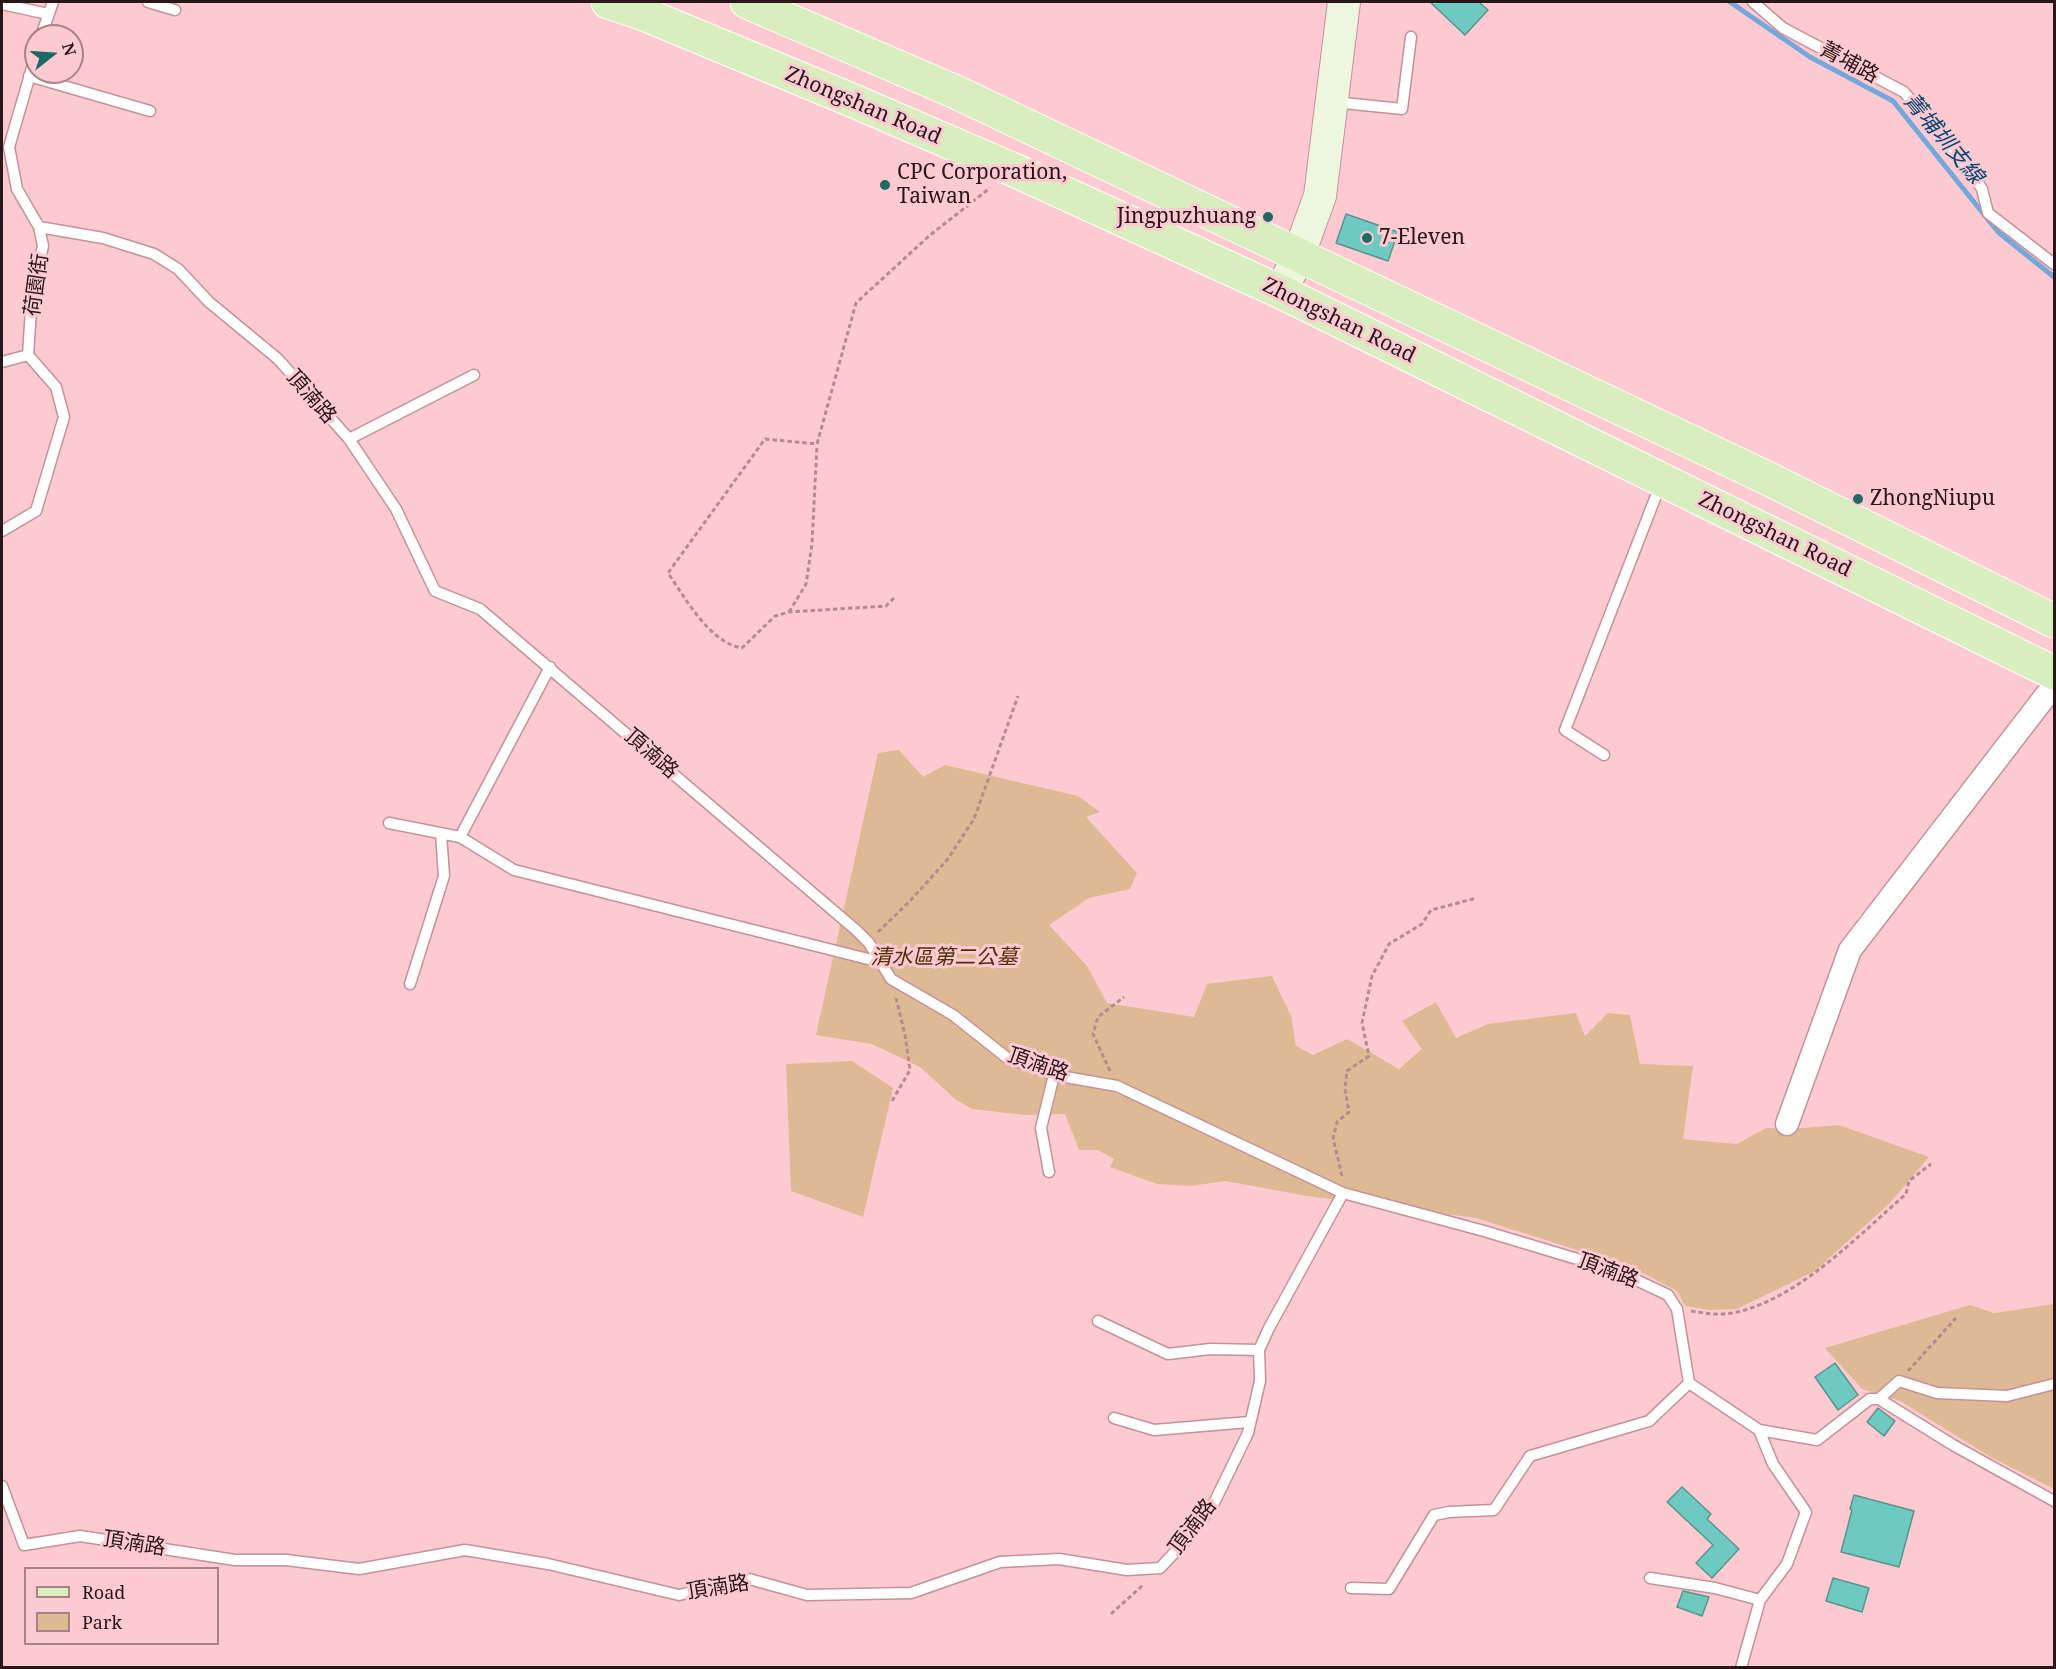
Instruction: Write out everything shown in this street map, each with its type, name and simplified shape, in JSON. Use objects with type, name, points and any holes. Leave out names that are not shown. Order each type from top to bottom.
[{"type":"main road","name":"Zhongshan Road","points":[[608,2],[828,90],[1014,170],[1281,292],[2055,673]]},
{"type":"main road","name":"Zhongshan Road","points":[[747,2],[958,93],[1299,254],[1769,479],[2055,621]]},
{"type":"street","points":[[1281,292],[1299,254],[1320,196],[1344,2]]},
{"type":"street","points":[[1787,1124],[1850,950],[2055,685]]},
{"type":"lane","points":[[45,24],[53,2]]},
{"type":"lane","points":[[148,2],[175,10]]},
{"type":"lane","name":"菁埔路","points":[[1753,2],[1783,28],[1904,92],[1962,159],[1982,189],[1988,213],[2055,264]]},
{"type":"lane","points":[[2,4],[48,14]]},
{"type":"lane","points":[[1333,102],[1402,109],[1411,37]]},
{"type":"lane","name":"荷園街","points":[[28,84],[9,147],[17,189],[39,227],[43,246],[32,294],[28,355]]},
{"type":"lane","points":[[57,84],[150,111]]},
{"type":"lane","name":"頂湳路","points":[[39,227],[103,238],[154,254],[178,269],[209,302],[278,358],[349,439],[396,509],[435,591],[480,609],[869,943],[891,979],[953,1015],[1006,1057],[1054,1075],[1117,1086],[1343,1193],[1484,1231],[1617,1271],[1668,1295],[1677,1309]]},
{"type":"lane","points":[[2,362],[28,355],[56,387],[64,417],[36,511],[2,531]]},
{"type":"lane","points":[[349,439],[474,375]]},
{"type":"lane","points":[[1604,755],[1565,730],[1662,479]]},
{"type":"lane","points":[[460,837],[550,667]]},
{"type":"lane","points":[[389,823],[460,837],[514,870],[880,962]]},
{"type":"lane","points":[[410,984],[444,876],[441,834]]},
{"type":"lane","points":[[1049,1172],[1041,1128],[1054,1075]]},
{"type":"lane","name":"頂湳路","points":[[2,1486],[24,1545],[80,1536],[235,1560],[286,1560],[359,1569],[465,1550],[548,1564],[679,1595],[749,1579],[807,1595],[911,1593],[1000,1562],[1059,1558],[1126,1570],[1160,1568],[1191,1535],[1214,1503],[1248,1432],[1260,1381],[1259,1350],[1343,1193]]},
{"type":"lane","points":[[1677,1309],[1689,1383],[1759,1430],[1817,1440],[1870,1400],[1879,1399],[1899,1381],[1937,1393],[2007,1396],[2055,1384]]},
{"type":"lane","points":[[1098,1321],[1168,1354],[1210,1349],[1259,1350]]},
{"type":"lane","points":[[1351,1588],[1389,1589],[1434,1515],[1494,1510],[1530,1456],[1649,1421],[1689,1383]]},
{"type":"lane","points":[[1879,1399],[1953,1445],[2055,1501]]},
{"type":"lane","points":[[1114,1418],[1154,1430],[1249,1422]]},
{"type":"lane","points":[[1741,1668],[1760,1600],[1787,1564],[1806,1512],[1773,1464],[1759,1430]]},
{"type":"lane","points":[[1650,1578],[1715,1588],[1760,1600]]},
{"type":"path","points":[[789,612],[806,584],[812,544],[818,444],[856,303],[929,236],[1014,170]]},
{"type":"path","points":[[818,444],[765,439],[668,573],[700,620],[732,646],[742,648],[776,616],[789,612],[886,606],[894,598]]},
{"type":"path","points":[[869,943],[946,860],[974,819],[1018,696]]},
{"type":"path","points":[[1343,1193],[1333,1138],[1337,1122],[1348,1112],[1345,1089],[1347,1071],[1369,1056],[1362,1023],[1372,976],[1389,944],[1422,924],[1431,910],[1477,898]]},
{"type":"path","points":[[891,979],[910,1070],[892,1101]]},
{"type":"path","points":[[1117,1086],[1094,1034],[1098,1017],[1124,997]]},
{"type":"path","points":[[1677,1309],[1714,1315],[1741,1311],[1774,1298],[1821,1268],[1906,1194],[1909,1181],[1931,1164]]},
{"type":"path","points":[[1899,1381],[1956,1318]]},
{"type":"path","points":[[1111,1614],[1160,1568]]},
{"type":"green space","name":"清水區第二公墓","points":[[899,750],[923,777],[945,765],[1078,796],[1100,812],[1086,817],[1137,873],[1130,889],[1089,898],[1049,925],[1087,966],[1107,1003],[1194,1017],[1207,984],[1272,976],[1291,1016],[1296,1046],[1313,1055],[1347,1039],[1399,1069],[1422,1049],[1402,1021],[1436,1002],[1456,1038],[1488,1024],[1576,1013],[1585,1036],[1608,1013],[1630,1015],[1640,1064],[1693,1066],[1683,1139],[1737,1144],[1766,1128],[1791,1129],[1839,1125],[1929,1157],[1890,1203],[1815,1271],[1737,1309],[1710,1310],[1685,1306],[1677,1291],[1631,1267],[1476,1218],[1307,1196],[1225,1181],[1191,1186],[1157,1184],[1110,1167],[1114,1159],[1098,1150],[1079,1150],[1065,1114],[1025,1115],[972,1109],[955,1099],[920,1067],[872,1044],[816,1035],[878,753]]},
{"type":"green space","points":[[852,1061],[893,1088],[863,1217],[791,1191],[786,1064]]},
{"type":"green space","points":[[2054,1304],[2054,1489],[1989,1456],[1900,1401],[1862,1389],[1825,1348],[1970,1305],[1994,1313]]},
{"type":"building","points":[[1430,2],[1479,2],[1488,10],[1465,35]]},
{"type":"building","name":"7-Eleven","points":[[1346,214],[1398,232],[1388,261],[1336,243]]},
{"type":"building","points":[[1835,1363],[1858,1395],[1838,1410],[1815,1377]]},
{"type":"building","points":[[1878,1408],[1895,1421],[1884,1436],[1867,1422]]},
{"type":"building","points":[[1682,1487],[1711,1514],[1707,1519],[1739,1549],[1712,1578],[1696,1563],[1713,1545],[1667,1502]]},
{"type":"building","points":[[1854,1495],[1914,1511],[1899,1567],[1841,1552]]},
{"type":"building","points":[[1833,1578],[1869,1588],[1862,1612],[1826,1601]]},
{"type":"building","points":[[1683,1591],[1709,1597],[1702,1616],[1677,1607]]},
{"type":"waterway","name":"菁埔圳支線","points":[[1730,2],[1810,57],[1893,101],[1998,232],[2054,277]]},
{"type":"place","name":"CPC Corporation, Taiwan","points":[[885,185]]},
{"type":"place","name":"Jingpuzhuang","points":[[1268,217]]},
{"type":"place","name":"7-Eleven","points":[[1367,238]]},
{"type":"place","name":"ZhongNiupu","points":[[1858,499]]}]
